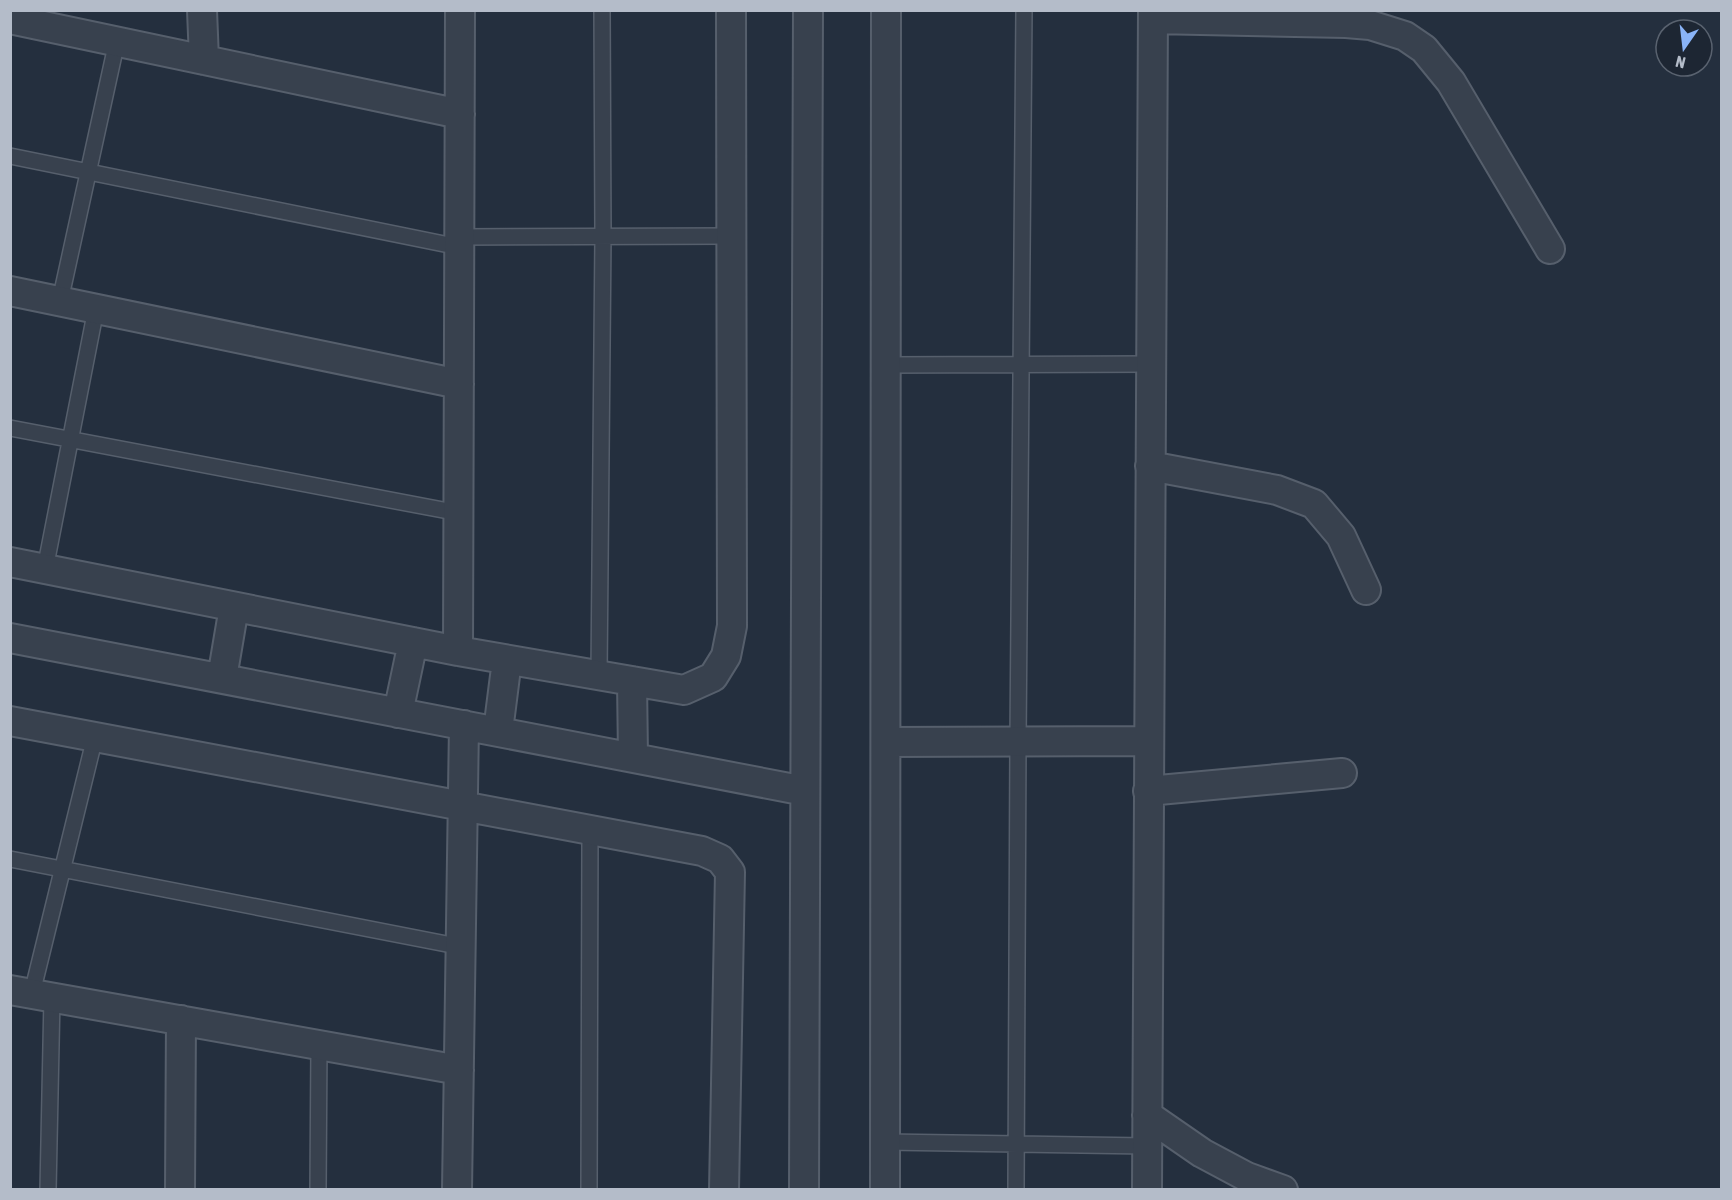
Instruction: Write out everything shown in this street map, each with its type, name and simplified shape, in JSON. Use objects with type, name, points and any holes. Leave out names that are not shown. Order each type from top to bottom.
[{"type":"street","points":[[202,10],[204,60]]},
{"type":"street","points":[[458,651],[460,10]]},
{"type":"street","points":[[10,562],[458,651],[684,690],[713,676],[726,656],[732,626],[731,10]]},
{"type":"street","points":[[804,1190],[808,10]]},
{"type":"street","points":[[885,1190],[886,10]]},
{"type":"street","points":[[1147,1190],[1153,15],[1370,25],[1405,36],[1424,49],[1451,82],[1550,249]]},
{"type":"street","points":[[10,19],[460,114]]},
{"type":"street","points":[[10,291],[459,384]]},
{"type":"street","points":[[1150,466],[1277,490],[1314,504],[1341,536],[1366,590]]},
{"type":"street","points":[[222,678],[234,607]]},
{"type":"street","points":[[10,638],[805,791]]},
{"type":"street","points":[[398,712],[413,642]]},
{"type":"street","points":[[498,731],[507,660]]},
{"type":"street","points":[[632,681],[633,757]]},
{"type":"street","points":[[10,721],[702,851],[720,860],[730,872],[724,1190]]},
{"type":"street","points":[[457,1190],[464,725]]},
{"type":"street","points":[[886,742],[1148,741]]},
{"type":"street","points":[[1148,791],[1342,772]]},
{"type":"street","points":[[31,993],[459,1070]]},
{"type":"street","points":[[180,1190],[181,1020]]},
{"type":"street","points":[[1147,1115],[1202,1153],[1247,1177],[1283,1190]]},
{"type":"lane","points":[[599,675],[603,236],[602,10]]},
{"type":"lane","points":[[1017,1190],[1024,10]]},
{"type":"lane","points":[[60,301],[117,41]]},
{"type":"lane","points":[[10,156],[459,242],[603,236],[731,236]]},
{"type":"lane","points":[[45,569],[96,309]]},
{"type":"lane","points":[[886,365],[1151,364]]},
{"type":"lane","points":[[10,428],[459,513]]},
{"type":"lane","points":[[48,1190],[31,993],[95,737]]},
{"type":"lane","points":[[589,1190],[590,830]]},
{"type":"lane","points":[[10,859],[462,947]]},
{"type":"lane","points":[[318,1190],[319,1045]]},
{"type":"lane","points":[[885,1142],[1147,1146]]}]
